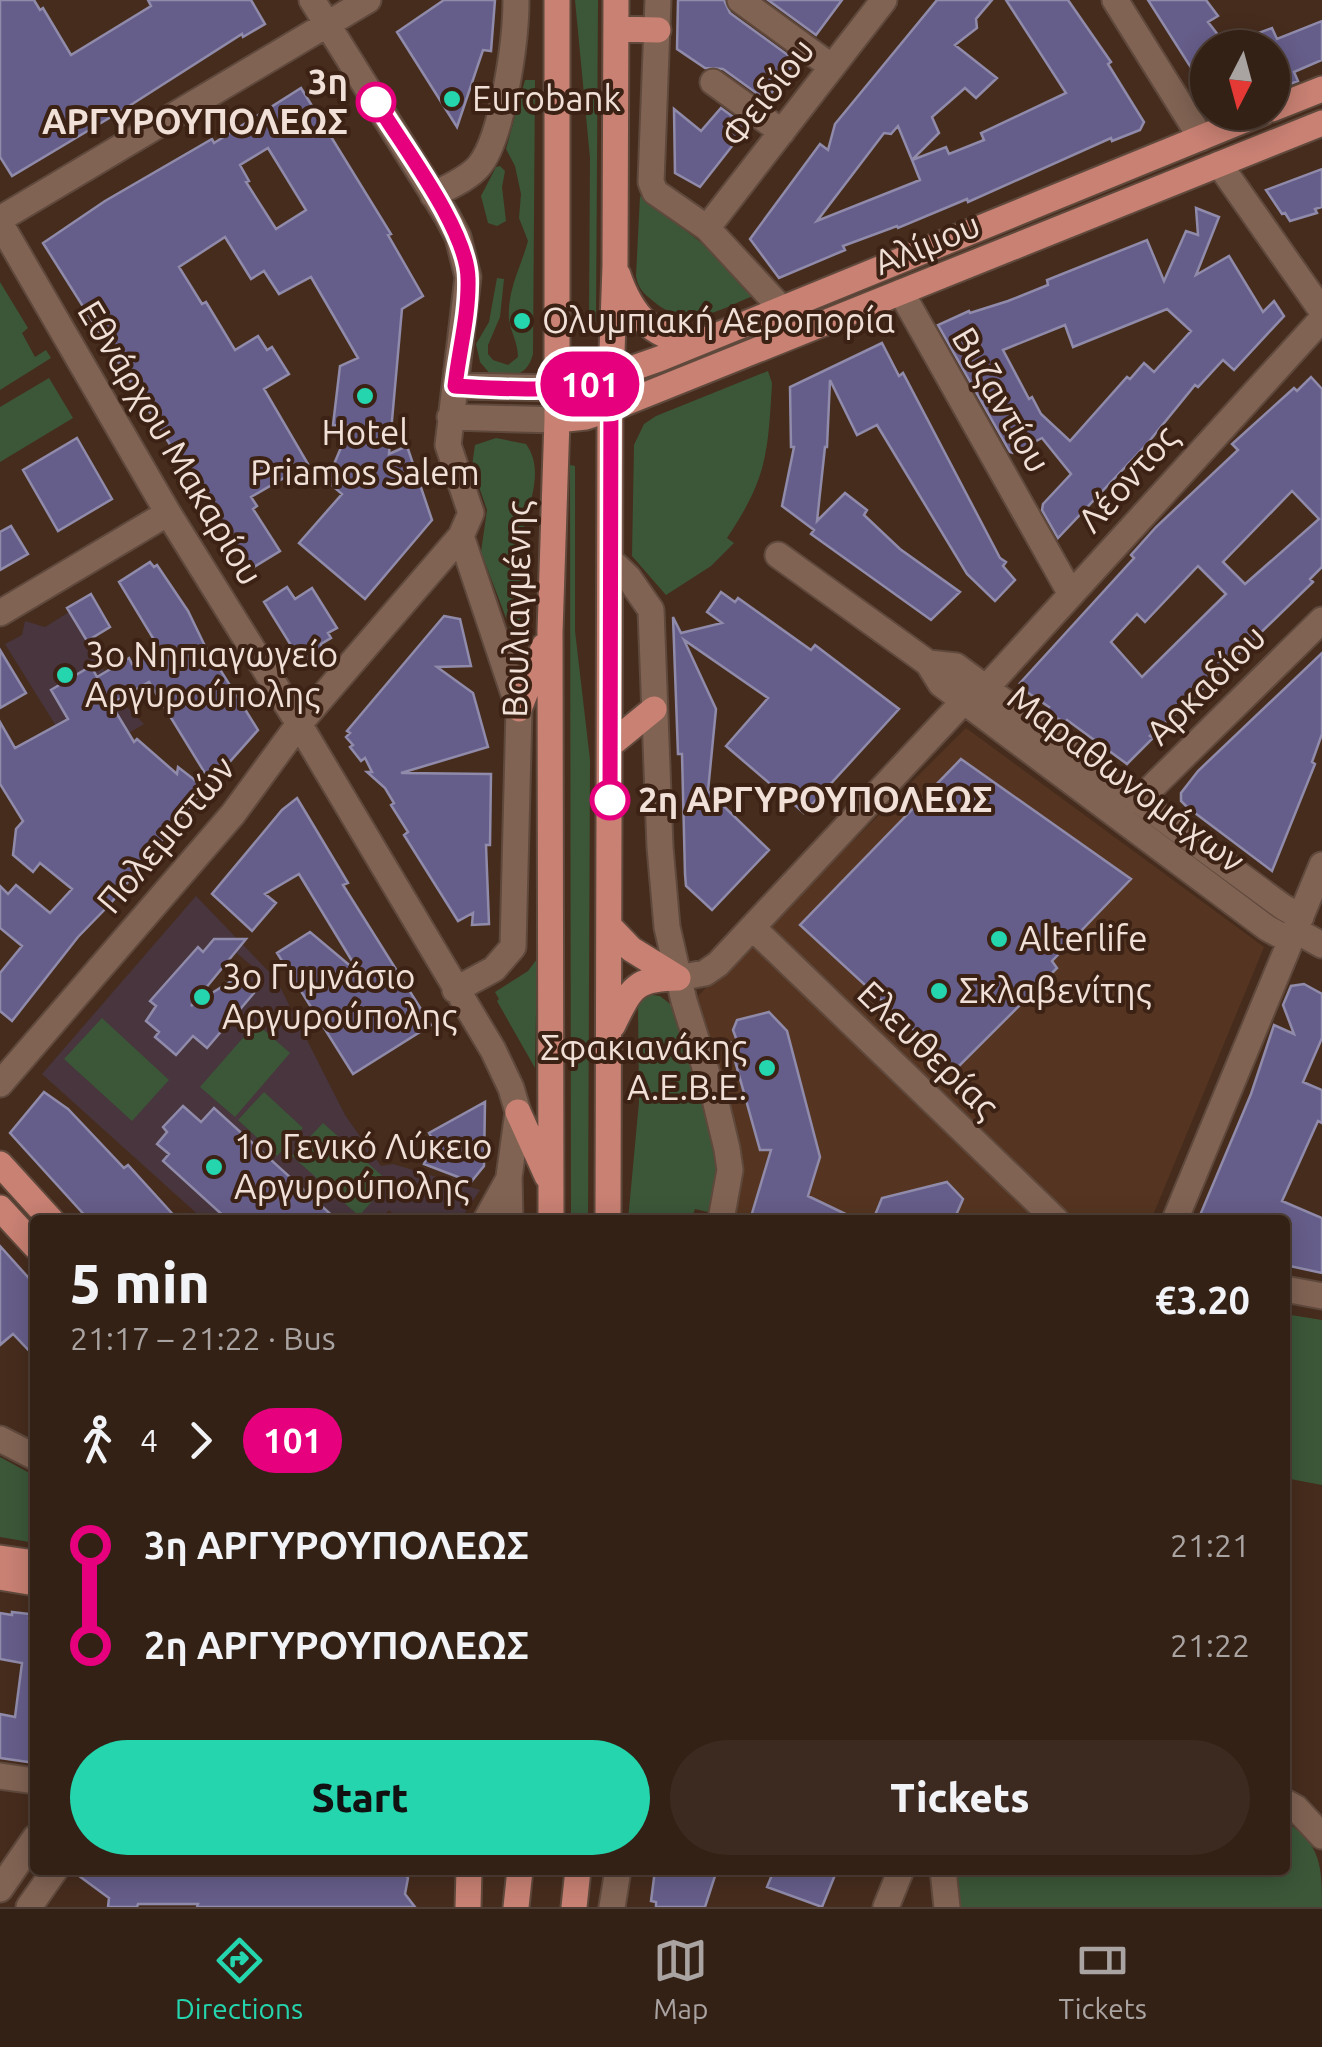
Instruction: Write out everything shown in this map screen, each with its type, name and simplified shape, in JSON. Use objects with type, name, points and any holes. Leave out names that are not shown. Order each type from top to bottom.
[{"type":"main road","name":"Βουλιαγμένης","points":[[551,1215],[550,632],[556,420],[557,0]]},
{"type":"main road","points":[[608,1215],[610,409],[616,0]]},
{"type":"main road","points":[[616,29],[658,30]]},
{"type":"main road","points":[[1290,102],[1322,89]]},
{"type":"main road","name":"Αλίμου","points":[[556,420],[586,418],[610,409],[1322,122]]},
{"type":"main road","name":"Αλίμου","points":[[556,388],[585,386],[704,341],[1220,130]]},
{"type":"main road","points":[[615,266],[624,292],[641,320],[663,336],[681,342],[704,341]]},
{"type":"main road","points":[[518,710],[550,632]]},
{"type":"main road","points":[[610,745],[654,709]]},
{"type":"main road","points":[[609,926],[631,949],[678,978]]},
{"type":"main road","points":[[610,1030],[628,993],[640,982],[678,978]]},
{"type":"main road","points":[[518,1112],[551,1184]]},
{"type":"main road","points":[[0,1164],[46,1215]]},
{"type":"main road","points":[[0,1208],[30,1241]]},
{"type":"main road","points":[[0,1558],[26,1579]]},
{"type":"main road","points":[[468,1875],[468,1907]]},
{"type":"main road","points":[[516,1907],[519,1875]]},
{"type":"main road","points":[[574,1907],[577,1875]]},
{"type":"street","points":[[312,0],[458,237],[468,277],[448,445],[471,514],[461,536],[518,710],[514,947],[494,970],[455,990]]},
{"type":"street","points":[[0,221],[368,0]]},
{"type":"street","points":[[433,195],[478,168],[490,150],[516,26],[516,0]]},
{"type":"street","points":[[658,0],[650,182],[655,192],[707,228],[782,310]]},
{"type":"street","points":[[740,0],[832,67]]},
{"type":"street","points":[[1115,0],[1201,138]]},
{"type":"street","name":"Φειδίου","points":[[707,228],[832,67],[872,4]]},
{"type":"street","points":[[713,82],[782,132]]},
{"type":"street","points":[[1219,164],[1322,315]]},
{"type":"street","name":"Εθνάρχου Μακαρίου","points":[[0,221],[168,513],[493,1050],[518,1112]]},
{"type":"street","name":"Βυζαντίου","points":[[901,292],[1070,594]]},
{"type":"street","name":"Λέοντος","points":[[678,978],[712,970],[1070,594],[1322,315]]},
{"type":"street","points":[[455,386],[556,388]]},
{"type":"street","points":[[450,417],[556,420]]},
{"type":"street","points":[[0,614],[168,513]]},
{"type":"street","name":"Πολεμιστών","points":[[0,1084],[233,814],[299,724],[461,536]]},
{"type":"street","name":"Μαραθωνομάχων","points":[[778,555],[928,662],[956,666],[975,694],[1267,928],[1296,930]]},
{"type":"street","points":[[610,560],[628,577],[651,610],[667,927],[728,1149],[730,1170],[721,1215]]},
{"type":"street","name":"Αρκαδίου","points":[[1138,801],[1322,620]]},
{"type":"street","name":"Μαραθωνομάχων","points":[[975,694],[1138,801],[1296,930],[1322,944]]},
{"type":"street","points":[[1177,1215],[1322,865]]},
{"type":"street","name":"Ελευθερίας","points":[[752,928],[1051,1215]]},
{"type":"street","points":[[510,1215],[509,1177],[518,1112]]},
{"type":"street","points":[[489,1215],[509,1177]]},
{"type":"street","points":[[1290,1290],[1322,1296]]},
{"type":"street","points":[[0,1439],[30,1454]]},
{"type":"street","points":[[0,1776],[30,1780]]},
{"type":"street","points":[[1290,1805],[1322,1836]]},
{"type":"street","points":[[0,1889],[30,1845]]},
{"type":"street","points":[[30,1907],[52,1875]]},
{"type":"street","points":[[612,1907],[617,1875]]},
{"type":"street","points":[[886,1907],[899,1875]]},
{"type":"street","points":[[943,1875],[946,1907]]},
{"type":"shaded area","name":"3ο Νηπιαγωγείο Αργυρούπολης","points":[[69,612],[125,705],[144,724],[79,763],[5,644],[22,635],[25,621],[45,627]]},
{"type":"shaded area","points":[[966,728],[1264,947],[1153,1215],[733,1215],[739,1149],[693,1001]]},
{"type":"shaded area","points":[[196,896],[276,979],[345,1115],[381,1166],[393,1164],[480,1190],[463,1215],[394,1215],[389,1210],[384,1215],[331,1215],[213,1109],[201,1122],[183,1106],[163,1127],[167,1132],[159,1145],[178,1144],[163,1162],[218,1211],[230,1215],[198,1215],[42,1074]],"holes":[[[220,939],[252,966],[240,981],[254,993],[193,1036],[176,1055],[155,1037],[159,1032],[148,1023],[151,1014],[170,1018],[150,1001],[197,947],[217,964]]]},
{"type":"green space","points":[[575,0],[598,0],[596,322],[589,321],[590,158]]},
{"type":"green space","points":[[525,80],[535,80],[533,354],[518,374],[491,375],[480,362],[476,344],[489,322],[497,278],[504,279],[500,317],[488,354],[508,365],[518,357],[509,308],[528,241],[519,218],[521,194],[515,166],[506,149]]},
{"type":"green space","points":[[500,166],[505,171],[502,187],[506,221],[497,226],[488,223],[481,196]]},
{"type":"green space","points":[[640,196],[707,247],[755,295],[715,312],[691,317],[666,310],[649,298],[636,276]]},
{"type":"green space","points":[[0,282],[28,328],[22,333],[35,357],[46,350],[51,358],[0,390]]},
{"type":"green space","points":[[768,371],[772,383],[767,447],[758,481],[727,538],[734,543],[711,566],[666,595],[632,556],[634,445],[644,424],[656,416]]},
{"type":"green space","points":[[49,378],[73,418],[0,462],[0,407]]},
{"type":"green space","points":[[496,438],[526,444],[535,466],[522,536],[521,657],[481,552],[487,510],[472,466],[475,445]]},
{"type":"green space","points":[[570,465],[575,466],[575,631],[590,760],[588,1215],[571,1215]]},
{"type":"green space","points":[[537,959],[535,1068],[495,992],[528,971]]},
{"type":"green space","points":[[645,994],[660,996],[674,1007],[714,1114],[725,1174],[716,1214],[695,1209],[693,1215],[628,1215],[639,1102],[638,1001]]},
{"type":"green space","points":[[102,1018],[169,1080],[132,1121],[64,1059]]},
{"type":"green space","points":[[256,1023],[290,1053],[235,1117],[200,1087]]},
{"type":"green space","points":[[264,1092],[303,1128],[277,1156],[238,1120]]},
{"type":"green space","points":[[323,1123],[389,1182],[358,1215],[292,1156]]},
{"type":"green space","points":[[1290,1315],[1322,1320],[1322,1485],[1290,1479]]},
{"type":"green space","points":[[0,1457],[30,1473],[30,1542],[0,1537]]},
{"type":"green space","points":[[1290,1825],[1306,1839],[1317,1858],[1322,1907],[956,1907],[952,1875],[1290,1875]]},
{"type":"building","points":[[0,0],[34,0],[40,10],[43,8],[71,55],[151,6],[148,0],[251,0],[265,24],[243,37],[242,34],[12,176],[0,157]]},
{"type":"building","points":[[444,0],[495,0],[491,51],[483,50],[457,127],[397,32]]},
{"type":"building","points":[[678,0],[724,0],[730,13],[796,61],[766,100],[723,69],[705,68],[677,49]]},
{"type":"building","points":[[768,0],[842,0],[816,35]]},
{"type":"building","points":[[937,0],[992,0],[976,19],[977,28],[955,45],[997,78],[976,98],[965,88],[932,117],[939,133],[912,160],[946,147],[949,154],[984,140],[981,133],[1066,93],[1006,0],[1068,0],[1111,62],[1108,64],[1144,122],[1140,130],[1112,141],[1111,138],[968,202],[967,199],[843,246],[845,250],[779,278],[750,239],[820,144],[828,150],[835,124]],"holes":[[[898,126],[920,180],[817,221],[884,133],[891,134]]]},
{"type":"building","points":[[1148,0],[1206,0],[1218,16],[1208,22],[1214,30],[1190,30],[1190,66]]},
{"type":"building","points":[[1322,21],[1322,60],[1294,72],[1298,81],[1290,84],[1290,34]]},
{"type":"building","points":[[301,88],[391,234],[388,235],[423,296],[402,309],[389,454],[407,446],[432,520],[365,599],[299,543],[342,494],[327,481],[350,426],[333,425],[340,366],[358,358],[311,277],[279,294],[264,271],[251,279],[225,237],[179,267],[235,350],[258,336],[267,350],[272,347],[289,374],[264,389],[308,464],[251,497],[257,506],[253,509],[280,551],[249,570],[43,243],[105,201],[212,139],[214,143]],"holes":[[[268,148],[306,210],[276,229],[246,182],[249,181],[240,165]]]},
{"type":"building","points":[[721,108],[747,127],[700,187],[675,173],[674,109],[701,131]]},
{"type":"building","points":[[1322,169],[1322,207],[1315,209],[1317,213],[1290,221],[1266,190]]},
{"type":"building","points":[[1196,208],[1219,217],[1196,275],[1229,256],[1263,312],[1274,301],[1284,316],[1234,370],[1223,360],[1198,387],[1195,385],[1147,444],[1058,538],[1042,510],[1043,504],[1071,474],[1042,438],[1010,452],[938,325],[1048,285],[1047,280],[1147,240],[1164,281],[1186,231],[1198,235]],"holes":[[[1167,309],[1191,331],[1154,372],[1144,363],[1130,379],[1127,377],[1070,441],[1041,414],[1032,397],[1029,399],[1003,350],[1065,325],[1073,347]]]},
{"type":"building","points":[[882,343],[899,376],[903,373],[1000,558],[1006,562],[1003,566],[1015,580],[995,601],[967,574],[877,425],[857,435],[830,380],[827,447],[817,521],[845,493],[867,510],[864,515],[900,549],[960,592],[931,620],[811,534],[814,530],[782,506],[794,447],[790,387]]},
{"type":"building","points":[[1311,377],[1322,389],[1322,567],[1310,579],[1313,582],[1150,736],[1153,738],[1127,764],[1067,720],[1065,723],[1046,711],[1049,707],[1021,688],[1024,685],[1020,683],[1134,558],[1131,555],[1156,527],[1238,450],[1232,444],[1294,388],[1297,391]],"holes":[[[1292,491],[1319,519],[1245,584],[1223,562]],[[1198,566],[1226,594],[1142,677],[1111,642],[1137,614],[1145,622]]]},
{"type":"building","points":[[77,438],[112,499],[58,531],[23,470]]},
{"type":"building","points":[[11,526],[28,554],[0,570],[0,532]]},
{"type":"building","points":[[150,562],[154,567],[157,565],[188,611],[258,730],[211,783],[149,682],[111,704],[134,742],[137,739],[177,774],[178,767],[205,788],[12,1021],[0,1011],[0,973],[22,946],[0,928],[0,886],[8,894],[16,885],[50,913],[72,889],[40,863],[33,872],[13,855],[16,829],[23,821],[0,784],[0,722],[15,748],[68,719],[51,690],[91,666],[97,677],[129,658],[132,664],[159,648],[119,582]]},
{"type":"building","points":[[287,587],[295,599],[312,588],[337,628],[321,644],[321,658],[305,668],[264,602]]},
{"type":"building","points":[[721,592],[735,602],[738,598],[811,650],[815,645],[899,709],[804,813],[726,746],[768,698],[684,640],[716,709],[708,791],[769,850],[712,910],[686,886],[673,617],[681,633],[722,623],[707,612]]},
{"type":"building","points":[[91,594],[110,627],[87,641],[67,608]]},
{"type":"building","points":[[444,616],[460,619],[471,666],[437,667],[473,693],[488,747],[401,773],[491,774],[490,845],[486,845],[489,924],[472,925],[473,913],[458,921],[404,835],[408,832],[385,788],[367,772],[372,772],[365,758],[361,761],[346,737]]},
{"type":"building","points":[[0,650],[26,693],[0,708]]},
{"type":"building","points":[[1322,653],[1322,734],[1312,762],[1315,764],[1272,871],[1187,807],[1181,801],[1181,793],[1198,771]]},
{"type":"building","points":[[961,759],[1131,879],[1052,961],[1057,968],[956,1069],[800,925]]},
{"type":"building","points":[[297,798],[348,883],[343,885],[431,1025],[353,1074],[277,953],[310,932],[360,974],[299,874],[265,894],[276,903],[252,931],[212,894],[282,810]]},
{"type":"building","name":"3ο Γυμνάσιο Αργυρούπολης","points":[[214,939],[246,939],[191,1006],[236,978],[254,993],[207,1048],[193,1036],[176,1055],[155,1037],[159,1032],[146,1021],[156,1006],[150,1001],[198,947],[203,952]]},
{"type":"building","points":[[1304,984],[1322,994],[1322,1038],[1303,1082],[1322,1090],[1322,1123],[1318,1121],[1282,1201],[1322,1218],[1322,1273],[1290,1266],[1290,1215],[1200,1215],[1251,1094],[1274,1025],[1294,1034],[1283,1005],[1291,986]]},
{"type":"building","name":"Σφακιανάκης Α.Ε.Β.Ε.","points":[[769,1012],[787,1031],[820,1157],[808,1196],[848,1215],[752,1215],[771,1150],[760,1150],[730,1043],[737,1041],[733,1030],[737,1020]]},
{"type":"building","points":[[44,1092],[68,1109],[124,1168],[128,1165],[173,1215],[84,1215],[10,1133]]},
{"type":"building","points":[[485,1102],[484,1166],[471,1182],[424,1164],[434,1142],[429,1133]]},
{"type":"building","name":"1ο Γενικό Λύκειο Αργυρούπολης","points":[[183,1106],[201,1122],[214,1108],[332,1215],[222,1215],[163,1161],[169,1154],[157,1144],[167,1132],[163,1127]]},
{"type":"building","points":[[947,1182],[963,1199],[956,1215],[875,1215],[882,1198]]},
{"type":"building","points":[[0,1246],[30,1279],[30,1352],[13,1334],[0,1345]]},
{"type":"building","points":[[0,1613],[30,1614],[30,1762],[0,1758],[0,1714],[15,1717],[22,1663],[0,1659]]},
{"type":"building","points":[[78,1875],[406,1875],[405,1894],[415,1907],[108,1907],[109,1898]]},
{"type":"building","points":[[654,1875],[715,1875],[705,1907],[656,1907],[656,1902],[651,1901]]},
{"type":"building","points":[[772,1875],[835,1875],[822,1907],[767,1887]]},
{"type":"bus line","name":"101","points":[[376,102],[458,237],[466,262],[467,297],[455,386],[556,388],[585,386],[611,376],[610,800]]},
{"type":"place","name":"Eurobank","points":[[452,99]]},
{"type":"place","name":"3η ΑΡΓΥΡΟΥΠΟΛΕΩΣ","points":[[376,102]]},
{"type":"place","name":"Ολυμπιακή Αεροπορία","points":[[522,321]]},
{"type":"place","name":"Hotel Priamos Salem","points":[[365,396]]},
{"type":"place","name":"3ο Νηπιαγωγείο Αργυρούπολης","points":[[65,675]]},
{"type":"place","name":"2η ΑΡΓΥΡΟΥΠΟΛΕΩΣ","points":[[610,800]]},
{"type":"place","name":"Alterlife","points":[[999,939]]},
{"type":"place","name":"Σκλαβενίτης","points":[[939,991]]},
{"type":"place","name":"3ο Γυμνάσιο Αργυρούπολης","points":[[202,997]]},
{"type":"place","name":"Σφακιανάκης Α.Ε.Β.Ε.","points":[[767,1068]]},
{"type":"place","name":"1ο Γενικό Λύκειο Αργυρούπολης","points":[[214,1167]]}]
